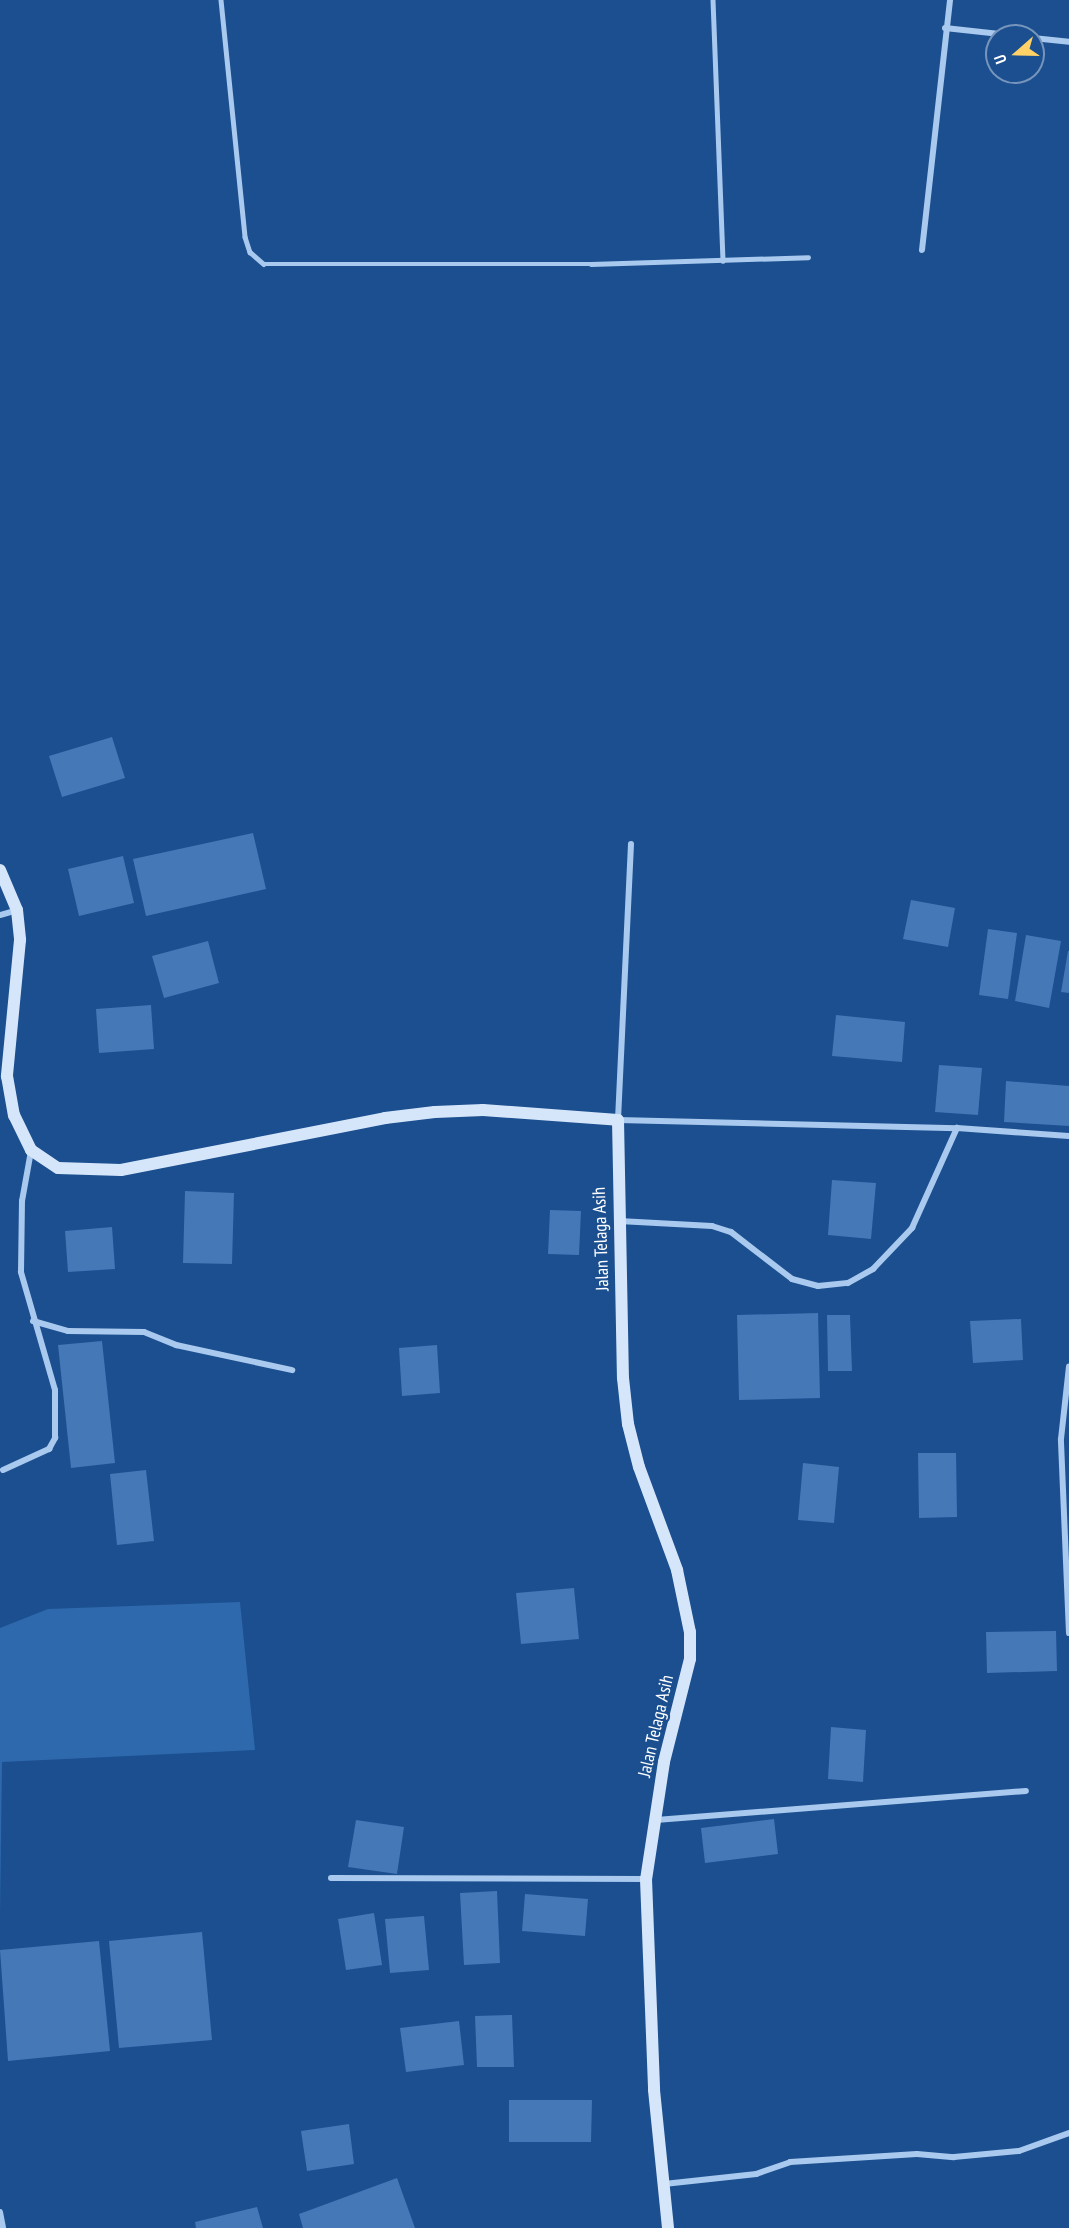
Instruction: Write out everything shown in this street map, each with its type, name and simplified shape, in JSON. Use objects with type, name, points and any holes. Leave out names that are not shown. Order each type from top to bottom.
[{"type":"street","points":[[922,250],[945,28],[950,0]]},
{"type":"street","points":[[945,28],[985,32]]},
{"type":"street","points":[[1045,39],[1069,42]]},
{"type":"street","points":[[618,1120],[631,844]]},
{"type":"street","points":[[0,870],[16,910],[20,940],[4,1076],[14,1115],[31,1150],[58,1168],[109,1171],[385,1118],[435,1112],[483,1110],[618,1120],[957,1128],[1069,1136]]},
{"type":"street","points":[[0,915],[16,910]]},
{"type":"street","name":"Jalan Telaga Asih","points":[[618,1120],[623,1378],[628,1424],[639,1467],[678,1570],[690,1632],[690,1659],[664,1762],[646,1879],[654,2090],[668,2228]]},
{"type":"street","points":[[619,1221],[712,1226],[731,1232],[792,1279],[818,1286],[848,1283],[873,1269],[912,1228],[957,1128]]},
{"type":"street","points":[[3,1470],[49,1449],[55,1438],[55,1390],[44,1344],[33,1321],[24,1289],[20,1248],[31,1150]]},
{"type":"street","points":[[33,1321],[68,1331],[144,1332],[176,1345],[292,1370]]},
{"type":"street","points":[[1069,1366],[1061,1439],[1069,1633]]},
{"type":"street","points":[[656,1820],[1026,1791]]},
{"type":"street","points":[[331,1878],[646,1879]]},
{"type":"street","points":[[663,2184],[756,2174],[790,2162],[917,2154],[954,2157],[1019,2151],[1069,2133]]},
{"type":"street","points":[[0,2212],[3,2228]]},
{"type":"lane","points":[[221,0],[245,237],[258,261],[275,266],[723,261],[808,257]]},
{"type":"lane","points":[[713,0],[723,261]]},
{"type":"shaded area","points":[[240,1602],[255,1750],[2,1762],[0,1916],[0,1628],[48,1609]]},
{"type":"building","points":[[112,737],[125,778],[62,797],[49,756]]},
{"type":"building","points":[[253,833],[266,889],[146,916],[133,859]]},
{"type":"building","points":[[123,856],[134,903],[79,916],[68,869]]},
{"type":"building","points":[[911,900],[955,908],[948,947],[903,939]]},
{"type":"building","points":[[988,929],[1017,933],[1008,999],[979,995]]},
{"type":"building","points":[[1026,935],[1061,941],[1049,1008],[1015,1001]]},
{"type":"building","points":[[208,941],[219,983],[164,998],[152,956]]},
{"type":"building","points":[[1069,951],[1069,993],[1061,992]]},
{"type":"building","points":[[151,1005],[154,1049],[99,1053],[96,1009]]},
{"type":"building","points":[[836,1015],[905,1022],[902,1062],[832,1056]]},
{"type":"building","points":[[939,1065],[982,1068],[978,1115],[935,1112]]},
{"type":"building","points":[[1006,1081],[1069,1086],[1069,1126],[1004,1122]]},
{"type":"building","points":[[832,1180],[876,1183],[871,1239],[828,1235]]},
{"type":"building","points":[[185,1191],[234,1193],[232,1264],[183,1263]]},
{"type":"building","points":[[550,1210],[581,1211],[579,1255],[548,1254]]},
{"type":"building","points":[[112,1227],[115,1269],[68,1272],[65,1231]]},
{"type":"building","points":[[818,1313],[820,1398],[739,1400],[737,1315]]},
{"type":"building","points":[[827,1315],[850,1315],[852,1371],[828,1371]]},
{"type":"building","points":[[1021,1319],[1023,1360],[973,1363],[970,1321]]},
{"type":"building","points":[[102,1341],[115,1463],[71,1468],[58,1345]]},
{"type":"building","points":[[437,1345],[440,1393],[402,1396],[399,1348]]},
{"type":"building","points":[[918,1453],[956,1453],[957,1517],[919,1518]]},
{"type":"building","points":[[803,1463],[839,1467],[834,1523],[798,1520]]},
{"type":"building","points":[[146,1470],[154,1541],[117,1545],[110,1474]]},
{"type":"building","points":[[574,1588],[579,1639],[521,1644],[516,1593]]},
{"type":"building","points":[[1056,1631],[1057,1671],[987,1673],[986,1632]]},
{"type":"building","points":[[831,1727],[866,1730],[863,1782],[828,1779]]},
{"type":"building","points":[[774,1819],[778,1854],[705,1863],[701,1828]]},
{"type":"building","points":[[356,1820],[404,1827],[397,1874],[348,1867]]},
{"type":"building","points":[[497,1891],[500,1963],[464,1965],[460,1893]]},
{"type":"building","points":[[525,1894],[588,1899],[585,1936],[522,1931]]},
{"type":"building","points":[[374,1913],[382,1965],[346,1970],[338,1919]]},
{"type":"building","points":[[424,1916],[429,1970],[390,1973],[385,1919]]},
{"type":"building","points":[[202,1932],[212,2040],[119,2048],[109,1941]]},
{"type":"building","points":[[99,1941],[110,2051],[8,2061],[0,1950]]},
{"type":"building","points":[[512,2015],[514,2067],[477,2067],[475,2016]]},
{"type":"building","points":[[459,2021],[464,2065],[406,2072],[400,2028]]},
{"type":"building","points":[[509,2100],[592,2100],[591,2142],[509,2142]]},
{"type":"building","points":[[349,2124],[354,2164],[307,2171],[301,2131]]},
{"type":"building","points":[[397,2178],[415,2228],[303,2228],[299,2214]]},
{"type":"building","points":[[257,2207],[263,2228],[196,2228],[195,2222]]}]
